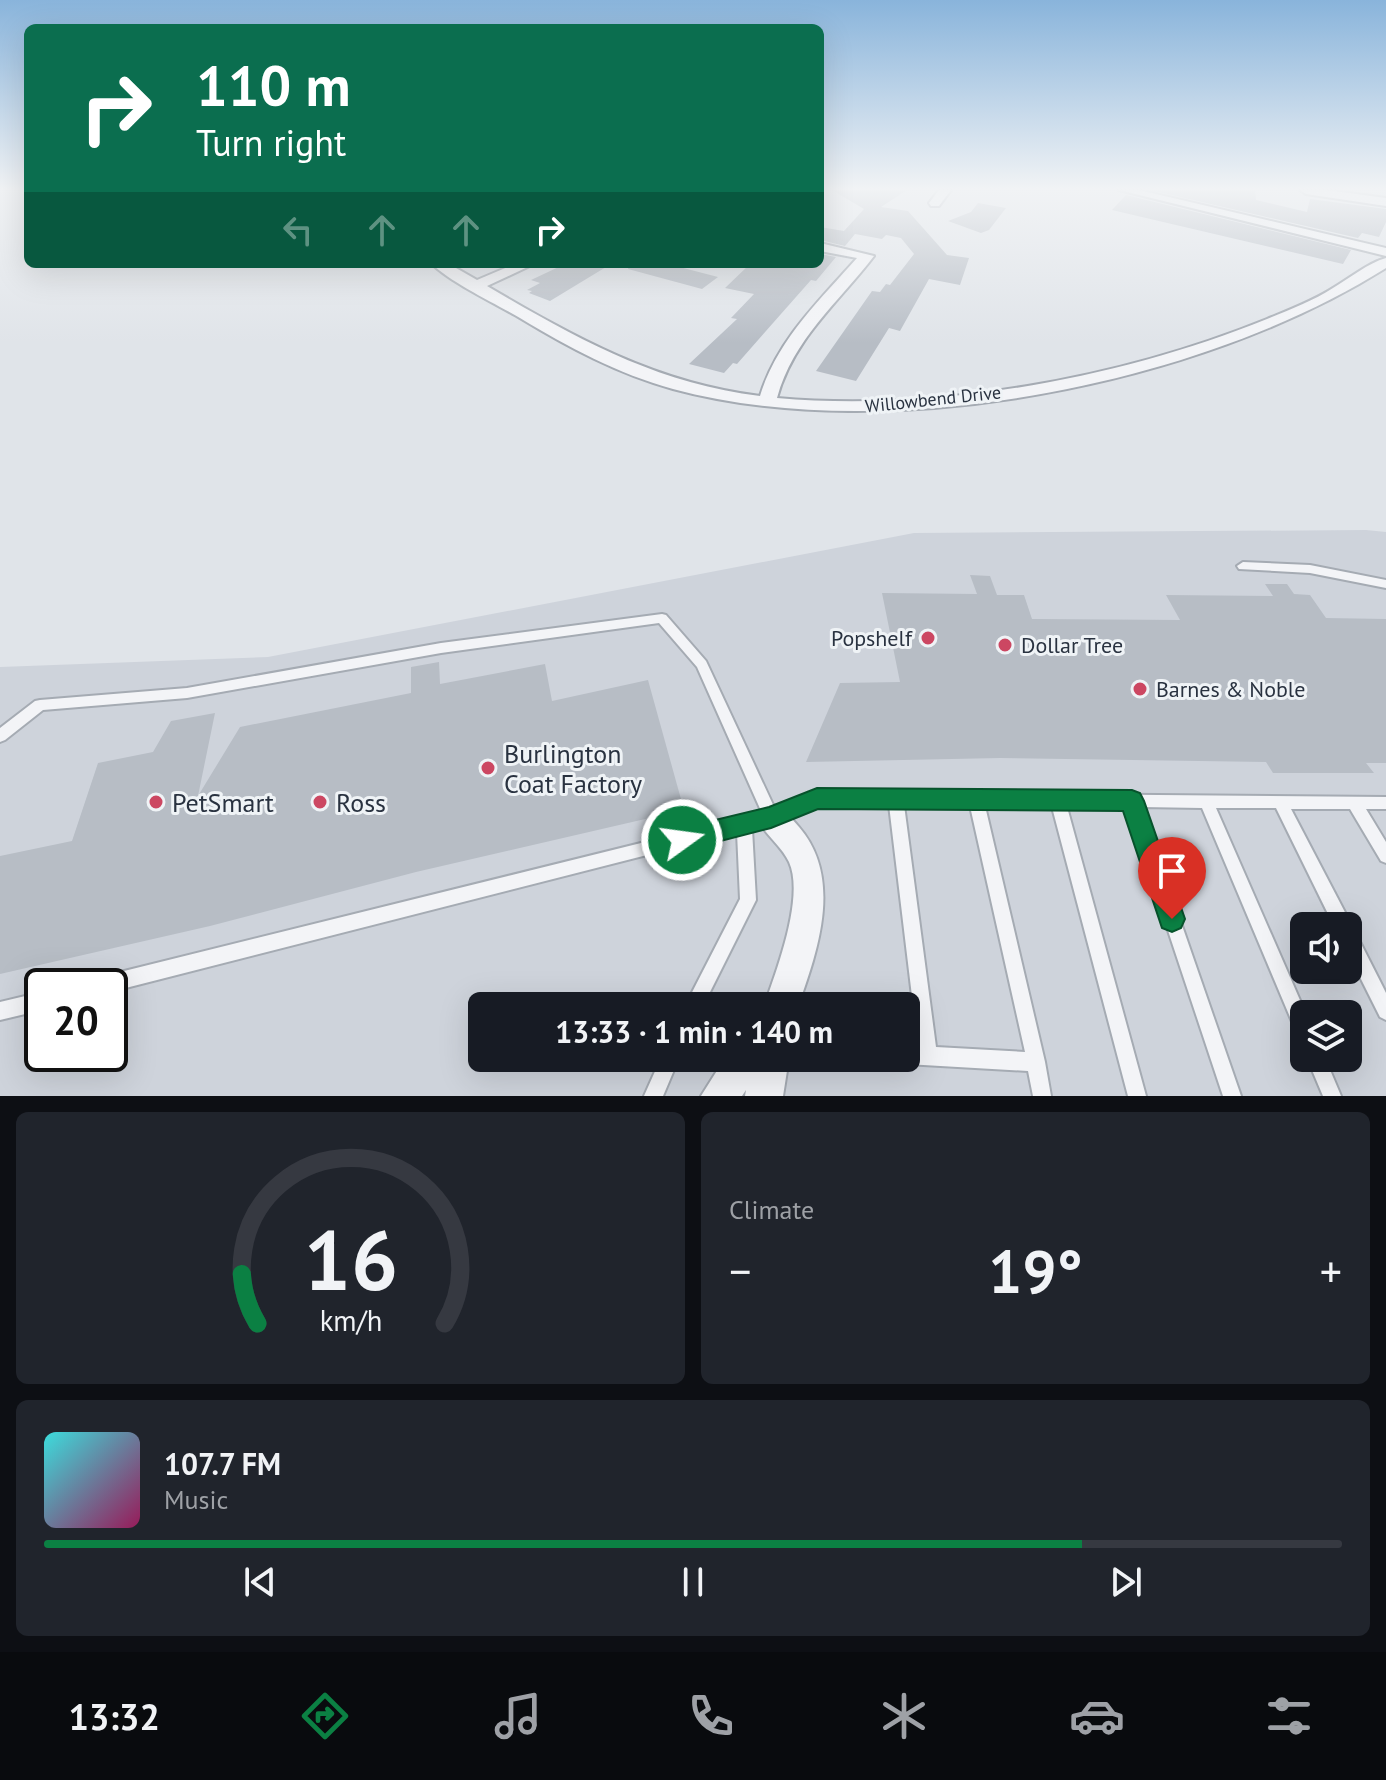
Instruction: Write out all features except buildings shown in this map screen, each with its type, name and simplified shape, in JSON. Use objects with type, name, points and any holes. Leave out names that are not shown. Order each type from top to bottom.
[{"type":"street","points":[[1340,241],[1386,252]]},
{"type":"street","points":[[767,402],[770,385],[784,356],[867,256],[824,248]]},
{"type":"street","name":"Willowbend Drive","points":[[446,268],[624,367],[709,393],[767,402],[849,407],[914,404],[1095,375],[1187,351],[1283,318],[1353,284],[1386,262]]},
{"type":"street","points":[[476,285],[517,268]]},
{"type":"street","points":[[758,821],[805,861],[807,890],[802,936],[785,992]]},
{"type":"street","points":[[720,1096],[737,1072]]},
{"type":"street","points":[[764,1096],[768,1072]]},
{"type":"lane","points":[[1243,566],[1310,569],[1386,584]]},
{"type":"lane","points":[[0,736],[40,705],[187,693],[441,648],[662,618],[702,664],[758,821],[748,900],[701,992]]},
{"type":"lane","points":[[128,979],[758,821],[817,798],[1386,803]]},
{"type":"lane","points":[[896,799],[928,1056]]},
{"type":"lane","points":[[976,799],[1042,1096]]},
{"type":"lane","points":[[1058,800],[1137,1096]]},
{"type":"lane","points":[[1132,801],[1232,1096]]},
{"type":"lane","points":[[1206,801],[1291,1000]]},
{"type":"lane","points":[[1280,802],[1336,912]]},
{"type":"lane","points":[[1354,802],[1386,856]]},
{"type":"lane","points":[[1362,964],[1386,1011]]},
{"type":"lane","points":[[0,1011],[24,1005]]},
{"type":"lane","points":[[920,1056],[1036,1062]]},
{"type":"lane","points":[[653,1096],[664,1072]]},
{"type":"lane","points":[[1322,1072],[1332,1096]]},
{"type":"shaded area","points":[[1386,532],[1386,1096],[0,1096],[0,667],[268,657],[914,533]]},
{"type":"place","name":"Popshelf","points":[[928,638]]},
{"type":"place","name":"Dollar Tree","points":[[1005,645]]},
{"type":"place","name":"Barnes & Noble","points":[[1140,689]]},
{"type":"place","name":"Burlington Coat Factory","points":[[488,768]]},
{"type":"place","name":"PetSmart","points":[[156,802]]},
{"type":"place","name":"Ross","points":[[320,802]]},
{"type":"route","points":[[682,840],[771,817],[817,798],[1132,801],[1172,919]]}]
